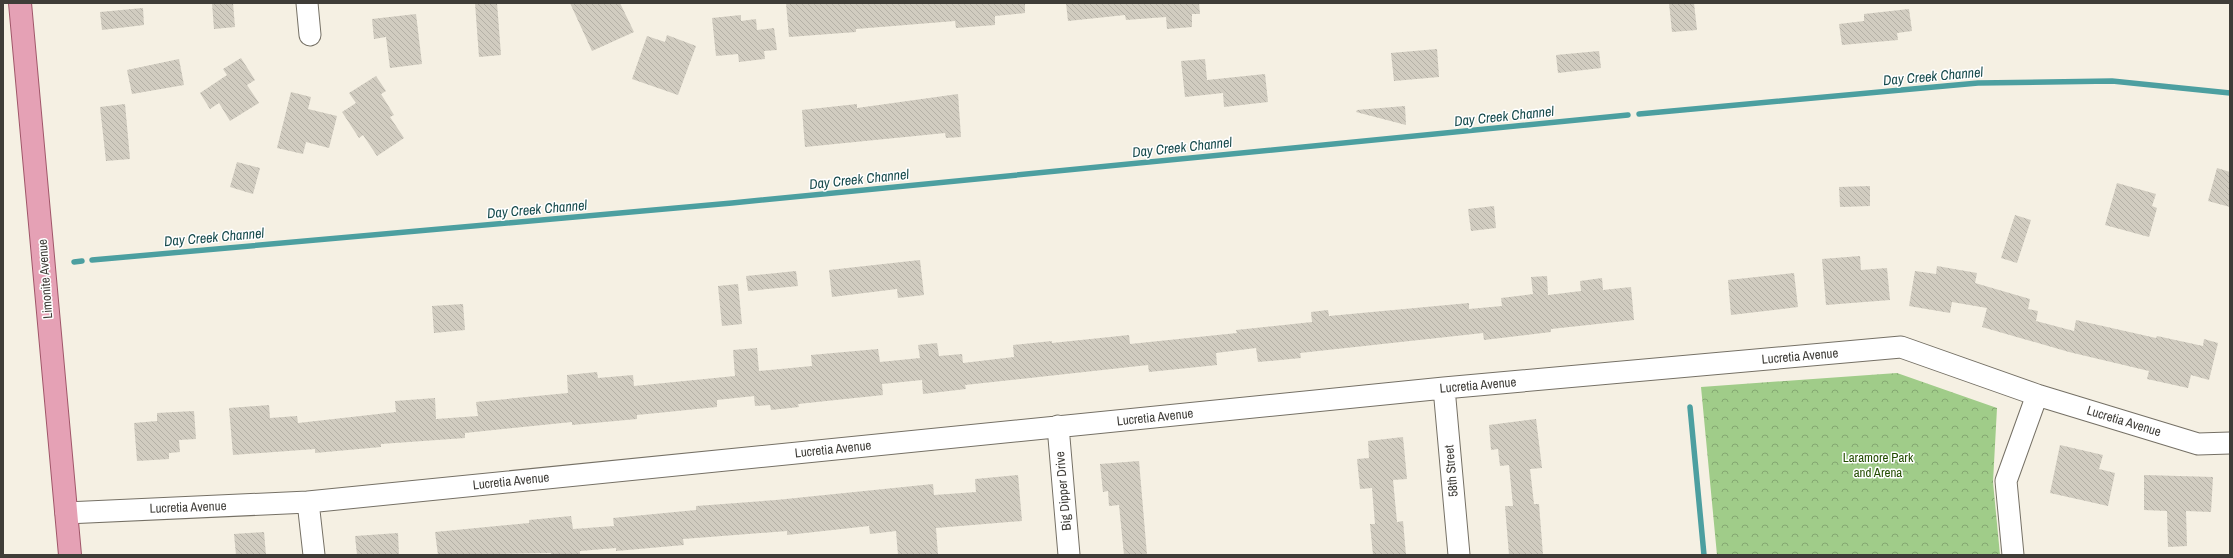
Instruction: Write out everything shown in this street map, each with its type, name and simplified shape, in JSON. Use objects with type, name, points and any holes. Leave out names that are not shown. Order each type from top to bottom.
[{"type":"main road","name":"Limonite Avenue","points":[[20,3],[41,219],[49,335],[70,555]]},
{"type":"street","points":[[307,3],[310,35]]},
{"type":"street","name":"Lucretia Avenue","points":[[66,513],[308,502],[1444,388],[1901,347],[2037,395],[2198,444],[2230,443]]},
{"type":"street","name":"58th Street","points":[[1444,388],[1459,555]]},
{"type":"street","points":[[2013,555],[2006,481],[2037,395]]},
{"type":"street","name":"Big Dipper Drive","points":[[1058,426],[1069,555]]},
{"type":"street","points":[[308,502],[314,555]]},
{"type":"green space","name":"Laramore Park and Arena","points":[[1897,373],[1997,408],[1993,482],[2000,555],[1717,555],[1701,387]]},
{"type":"building","points":[[212,3],[233,3],[235,27],[214,29]]},
{"type":"building","points":[[475,3],[497,3],[501,55],[479,57]]},
{"type":"building","points":[[570,3],[620,3],[634,32],[592,51]]},
{"type":"building","points":[[786,3],[1025,3],[1025,13],[995,16],[995,25],[956,28],[955,21],[856,29],[856,32],[789,37]]},
{"type":"building","points":[[1066,3],[1199,3],[1200,14],[1192,14],[1192,27],[1167,29],[1166,17],[1126,20],[1125,15],[1068,21]]},
{"type":"building","points":[[1669,3],[1694,3],[1697,30],[1672,32]]},
{"type":"building","points":[[143,8],[144,25],[102,30],[100,12]]},
{"type":"building","points":[[1909,9],[1912,31],[1897,33],[1898,40],[1842,45],[1839,24],[1864,21],[1864,14]]},
{"type":"building","points":[[416,14],[422,64],[390,68],[386,37],[374,39],[372,19]]},
{"type":"building","points":[[741,15],[741,21],[756,19],[757,30],[774,28],[777,50],[764,51],[765,59],[739,62],[738,54],[716,56],[712,18]]},
{"type":"building","points":[[667,35],[696,46],[678,95],[632,79],[647,36],[665,42]]},
{"type":"building","points":[[1437,49],[1439,77],[1394,81],[1391,53]]},
{"type":"building","points":[[1599,51],[1601,68],[1558,73],[1556,55]]},
{"type":"building","points":[[241,58],[255,80],[247,85],[259,103],[230,121],[219,103],[210,109],[200,93],[227,75],[223,69]]},
{"type":"building","points":[[179,59],[184,85],[132,94],[127,70]]},
{"type":"building","points":[[1205,59],[1207,80],[1265,74],[1268,102],[1224,107],[1223,93],[1185,97],[1181,61]]},
{"type":"building","points":[[376,76],[386,91],[381,94],[394,115],[390,117],[404,138],[377,156],[363,135],[359,138],[342,112],[356,103],[349,93]]},
{"type":"building","points":[[291,92],[311,97],[308,109],[337,116],[329,148],[306,142],[303,154],[277,148]]},
{"type":"building","points":[[958,94],[961,137],[946,138],[945,133],[805,147],[802,110],[857,104],[857,108]]},
{"type":"building","points":[[125,104],[130,159],[106,161],[100,107]]},
{"type":"building","points":[[1405,106],[1406,125],[1356,112],[1357,110]]},
{"type":"building","points":[[237,162],[260,168],[253,194],[230,187]]},
{"type":"building","points":[[2217,168],[2230,172],[2230,207],[2208,201]]},
{"type":"building","points":[[2117,183],[2156,194],[2152,206],[2157,208],[2149,237],[2105,225]]},
{"type":"building","points":[[1870,186],[1870,206],[1840,207],[1839,187]]},
{"type":"building","points":[[1494,206],[1496,228],[1471,231],[1468,209]]},
{"type":"building","points":[[2015,215],[2031,220],[2017,263],[2001,258]]},
{"type":"building","points":[[1860,256],[1861,270],[1887,268],[1890,300],[1826,305],[1822,259]]},
{"type":"building","points":[[920,260],[924,295],[898,298],[897,289],[832,297],[829,270]]},
{"type":"building","points":[[1937,266],[1977,273],[1975,283],[2030,299],[2028,309],[2038,311],[2036,321],[2074,331],[2076,320],[2156,338],[2157,336],[2203,346],[2204,339],[2218,343],[2209,380],[2191,375],[2188,388],[2147,379],[2149,371],[2069,352],[1982,327],[1987,308],[1952,302],[1950,313],[1909,306],[1915,271],[1936,274]]},
{"type":"building","points":[[796,271],[798,286],[748,291],[746,276]]},
{"type":"building","points":[[1794,273],[1798,307],[1731,315],[1728,280]]},
{"type":"building","points":[[1547,276],[1548,295],[1581,291],[1580,281],[1602,278],[1603,290],[1631,287],[1634,320],[1551,329],[1551,332],[1484,340],[1483,333],[1300,353],[1301,358],[1258,362],[1256,348],[1216,353],[1217,365],[1149,372],[1148,365],[965,385],[966,389],[923,394],[922,380],[882,384],[883,395],[798,404],[799,407],[771,410],[770,405],[755,406],[754,396],[717,400],[717,407],[637,415],[637,419],[572,425],[572,422],[465,433],[465,438],[381,444],[381,447],[315,453],[315,449],[233,455],[229,408],[269,405],[270,418],[297,416],[298,423],[396,412],[395,401],[435,398],[436,419],[478,416],[476,402],[568,393],[567,375],[597,372],[598,378],[633,375],[634,386],[735,376],[733,350],[757,348],[759,371],[812,366],[811,355],[878,349],[880,362],[920,358],[918,345],[937,343],[939,356],[962,354],[963,363],[1014,357],[1013,345],[1052,341],[1052,343],[1129,335],[1130,344],[1237,333],[1236,330],[1312,322],[1311,312],[1328,310],[1329,316],[1469,303],[1469,309],[1502,306],[1501,298],[1533,294],[1531,277]]},
{"type":"building","points":[[738,284],[742,324],[722,326],[718,286]]},
{"type":"building","points":[[463,304],[465,330],[434,333],[432,306]]},
{"type":"building","points":[[194,411],[196,439],[179,440],[180,452],[169,453],[169,459],[137,461],[134,423],[157,421],[157,413]]},
{"type":"building","points":[[1536,419],[1542,468],[1530,469],[1534,504],[1539,504],[1543,555],[1509,555],[1505,506],[1513,506],[1509,465],[1500,466],[1498,449],[1491,450],[1489,425]]},
{"type":"building","points":[[1403,437],[1407,479],[1393,480],[1397,522],[1403,521],[1406,555],[1373,555],[1370,524],[1375,524],[1372,488],[1360,489],[1357,459],[1369,458],[1368,441]]},
{"type":"building","points":[[2060,445],[2103,455],[2099,469],[2115,473],[2108,506],[2050,493]]},
{"type":"building","points":[[1139,461],[1147,555],[1124,555],[1119,505],[1109,506],[1108,491],[1103,492],[1100,464]]},
{"type":"building","points":[[1018,475],[1022,521],[936,528],[938,555],[898,555],[896,531],[870,534],[869,526],[787,535],[787,531],[683,539],[684,545],[616,551],[616,548],[580,551],[580,555],[551,555],[551,553],[438,555],[435,532],[529,523],[529,520],[571,516],[573,529],[614,526],[613,518],[696,510],[696,506],[776,500],[933,484],[934,495],[976,492],[975,479]]},
{"type":"building","points":[[2144,475],[2213,477],[2211,512],[2186,511],[2187,546],[2168,547],[2167,511],[2144,510]]},
{"type":"building","points":[[264,532],[266,555],[236,555],[234,534]]},
{"type":"building","points":[[398,533],[399,555],[357,555],[355,536]]},
{"type":"waterway","name":"Day Creek Channel","points":[[1639,114],[1978,83],[2112,81],[2230,93]]},
{"type":"waterway","name":"Day Creek Channel","points":[[92,260],[732,203],[1628,115]]},
{"type":"waterway","name":"Day Creek Channel","points":[[74,262],[82,261]]},
{"type":"waterway","points":[[1690,407],[1704,555]]}]
